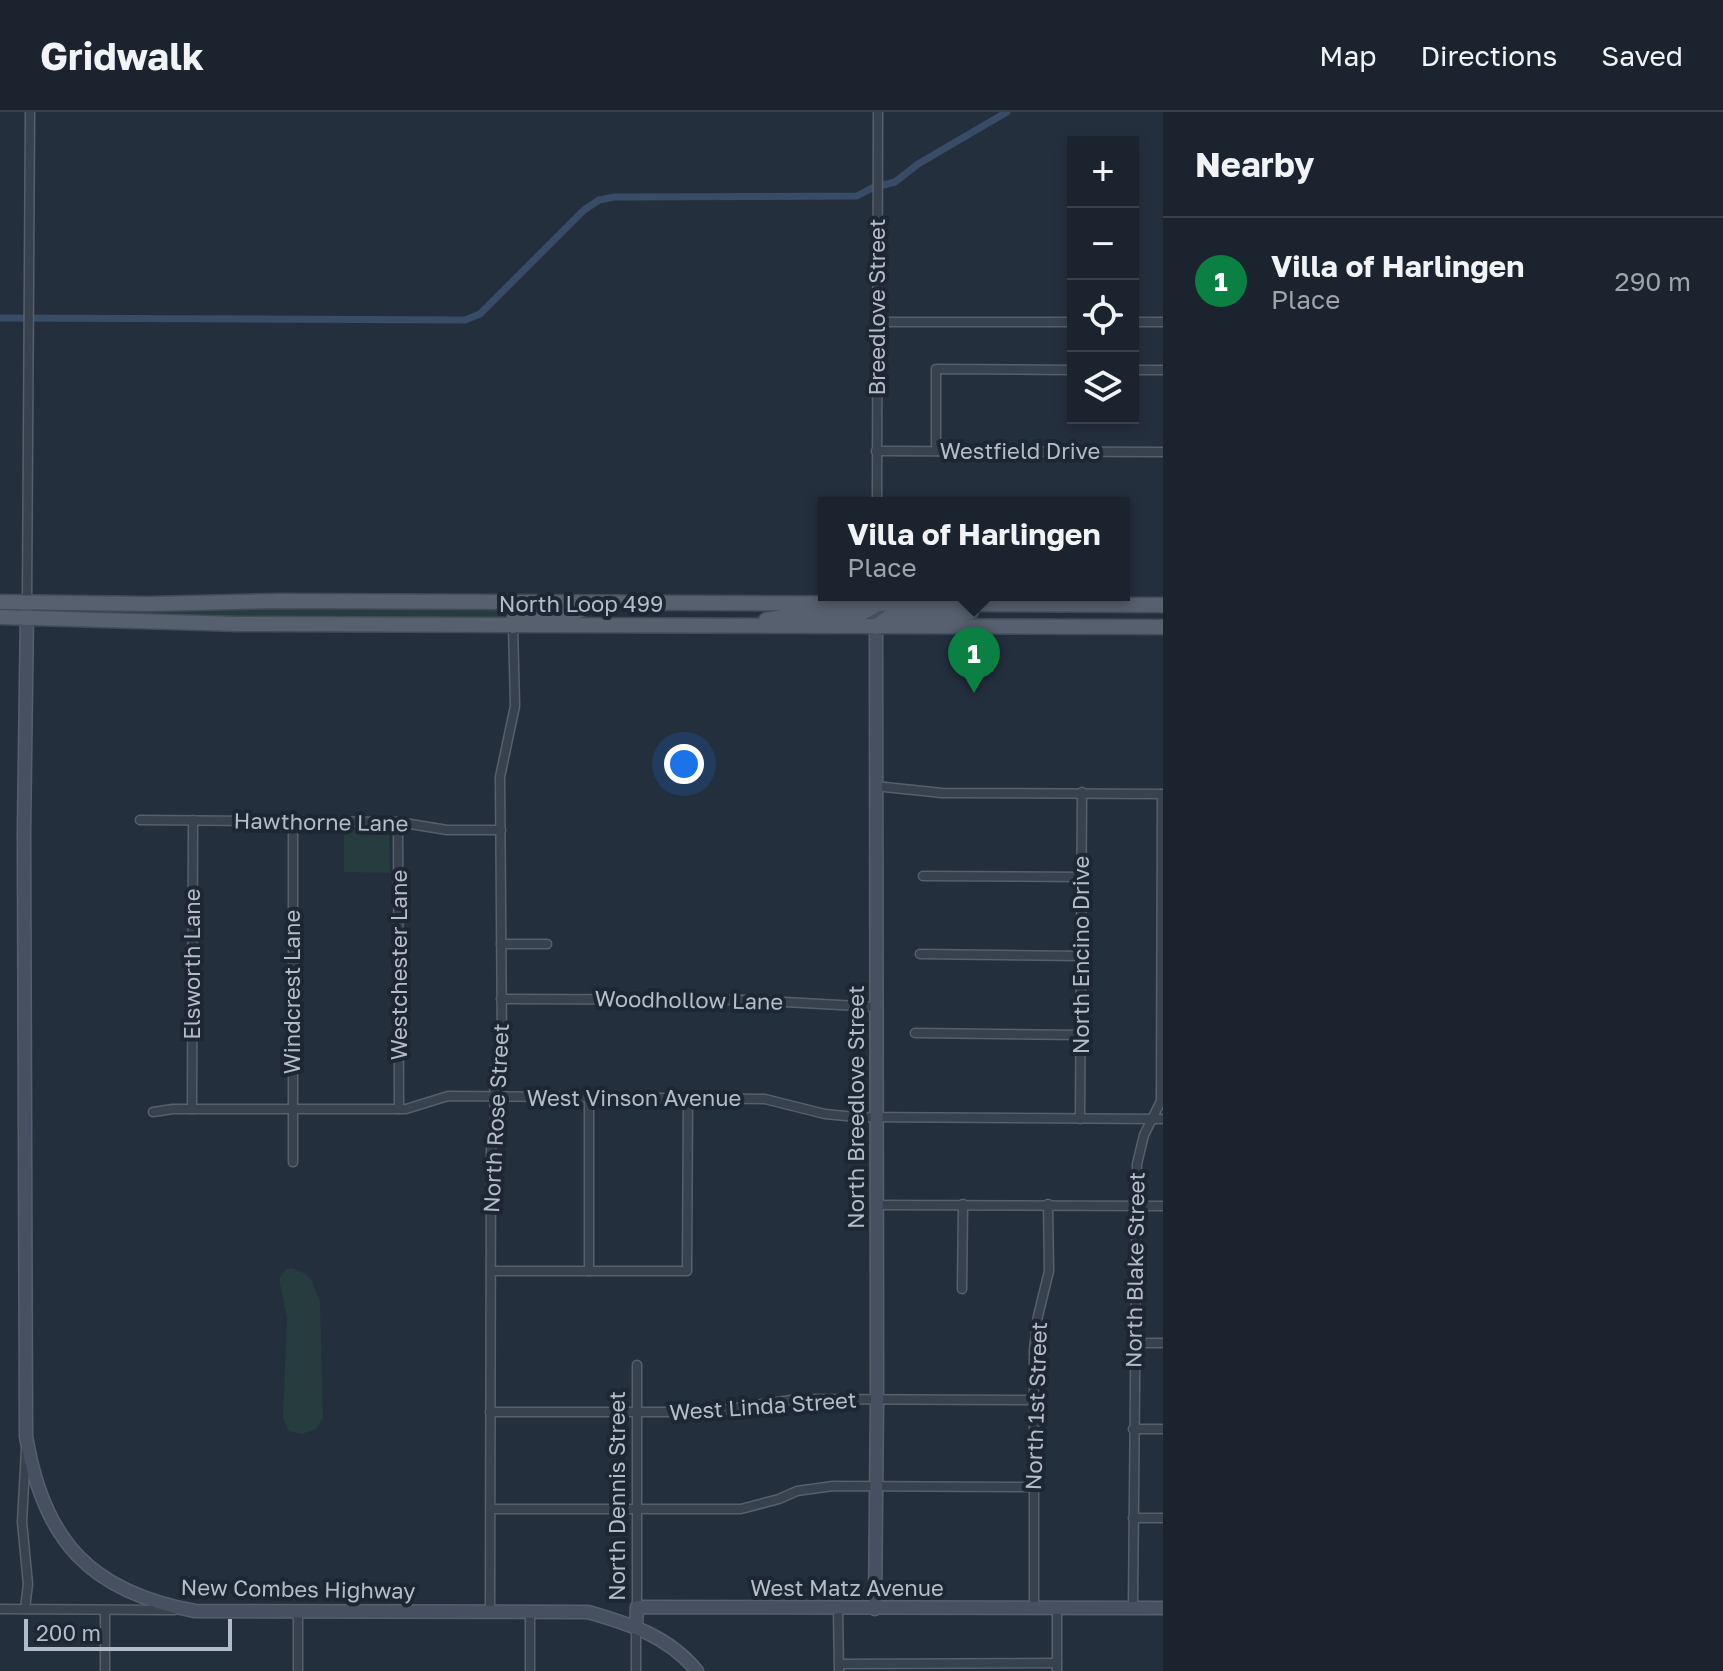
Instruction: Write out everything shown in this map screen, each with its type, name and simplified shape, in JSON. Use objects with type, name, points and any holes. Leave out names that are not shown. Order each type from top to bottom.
[{"type":"main road","name":"North Loop 499","points":[[0,617],[27,610],[278,601],[818,601]]},
{"type":"main road","points":[[734,627],[800,614],[859,615],[875,601]]},
{"type":"main road","name":"North Loop 499","points":[[903,601],[1163,605]]},
{"type":"main road","name":"North Loop 499","points":[[0,602],[27,610],[238,624],[1163,627]]},
{"type":"main road","points":[[513,626],[516,616],[575,613],[593,603]]},
{"type":"main road","points":[[876,627],[891,615],[946,615],[1011,605]]},
{"type":"street","name":"New Combes Highway","points":[[30,112],[24,832],[26,1436],[40,1497],[58,1531],[82,1560],[110,1582],[149,1601],[195,1611],[588,1612],[636,1626],[665,1642],[697,1671]]},
{"type":"street","name":"Breedlove Street","points":[[877,497],[878,112]]},
{"type":"street","points":[[877,322],[1067,322]]},
{"type":"street","points":[[1139,322],[1163,322]]},
{"type":"street","points":[[936,451],[936,369],[1067,370]]},
{"type":"street","points":[[1139,370],[1163,370]]},
{"type":"street","name":"Westfield Drive","points":[[876,451],[1163,452]]},
{"type":"street","name":"North Breedlove Street","points":[[875,1609],[876,601]]},
{"type":"street","name":"North Rose Street","points":[[490,1611],[491,1149],[496,1097],[494,1074],[502,1043],[502,763],[515,706],[513,626]]},
{"type":"street","points":[[875,786],[942,793],[1162,794]]},
{"type":"street","name":"North Encino Drive","points":[[1080,1119],[1082,792]]},
{"type":"street","name":"North Blake Street","points":[[1133,1608],[1135,1206],[1137,1153],[1158,1119],[1161,1101],[1162,794]]},
{"type":"street","name":"Hawthorne Lane","points":[[140,820],[398,822],[447,830],[501,830]]},
{"type":"street","name":"Elsworth Lane","points":[[192,1109],[193,820]]},
{"type":"street","name":"Windcrest Lane","points":[[293,822],[293,1162]]},
{"type":"street","name":"Westchester Lane","points":[[398,822],[399,1109]]},
{"type":"street","points":[[923,876],[1081,877]]},
{"type":"street","points":[[501,944],[547,944]]},
{"type":"street","points":[[920,954],[1081,956]]},
{"type":"street","name":"Woodhollow Lane","points":[[501,999],[750,1000],[876,1007]]},
{"type":"street","points":[[915,1033],[1080,1035]]},
{"type":"street","name":"West Vinson Avenue","points":[[153,1112],[162,1109],[399,1109],[448,1096],[765,1099],[832,1116],[1158,1119]]},
{"type":"street","points":[[589,1098],[589,1271]]},
{"type":"street","points":[[491,1271],[687,1271],[688,1099]]},
{"type":"street","points":[[962,1289],[963,1204]]},
{"type":"street","name":"North 1st Street","points":[[1034,1609],[1035,1333],[1049,1271],[1048,1204]]},
{"type":"street","points":[[877,1205],[1163,1206]]},
{"type":"street","points":[[1134,1343],[1163,1343]]},
{"type":"street","name":"North Dennis Street","points":[[636,1626],[637,1365]]},
{"type":"street","name":"West Linda Street","points":[[490,1412],[722,1411],[783,1400],[1035,1400]]},
{"type":"street","points":[[1133,1429],[1163,1429]]},
{"type":"street","points":[[25,1609],[28,1584],[22,1522],[26,1436]]},
{"type":"street","points":[[491,1509],[741,1509],[805,1489],[1033,1487]]},
{"type":"street","points":[[1133,1518],[1163,1518]]},
{"type":"street","name":"West Matz Avenue","points":[[637,1607],[1163,1608]]},
{"type":"street","points":[[0,1609],[195,1611]]},
{"type":"street","points":[[838,1609],[839,1668],[1057,1667],[1057,1609]]},
{"type":"street","points":[[105,1610],[105,1671]]},
{"type":"street","points":[[298,1611],[298,1671]]},
{"type":"street","points":[[530,1611],[530,1671]]},
{"type":"street","points":[[636,1626],[636,1671]]},
{"type":"green space","points":[[503,608],[503,619],[258,619],[133,613],[141,610]]},
{"type":"green space","points":[[344,830],[389,831],[390,873],[344,872]]},
{"type":"green space","points":[[292,1268],[306,1274],[320,1301],[323,1417],[316,1429],[302,1434],[289,1431],[283,1418],[287,1318],[279,1279],[286,1269]]},
{"type":"waterway","points":[[0,318],[465,320],[480,314],[584,210],[599,200],[614,197],[857,196],[895,182],[918,164],[1007,112]]},
{"type":"place","name":"Villa of Harlingen","points":[[974,693]]}]
